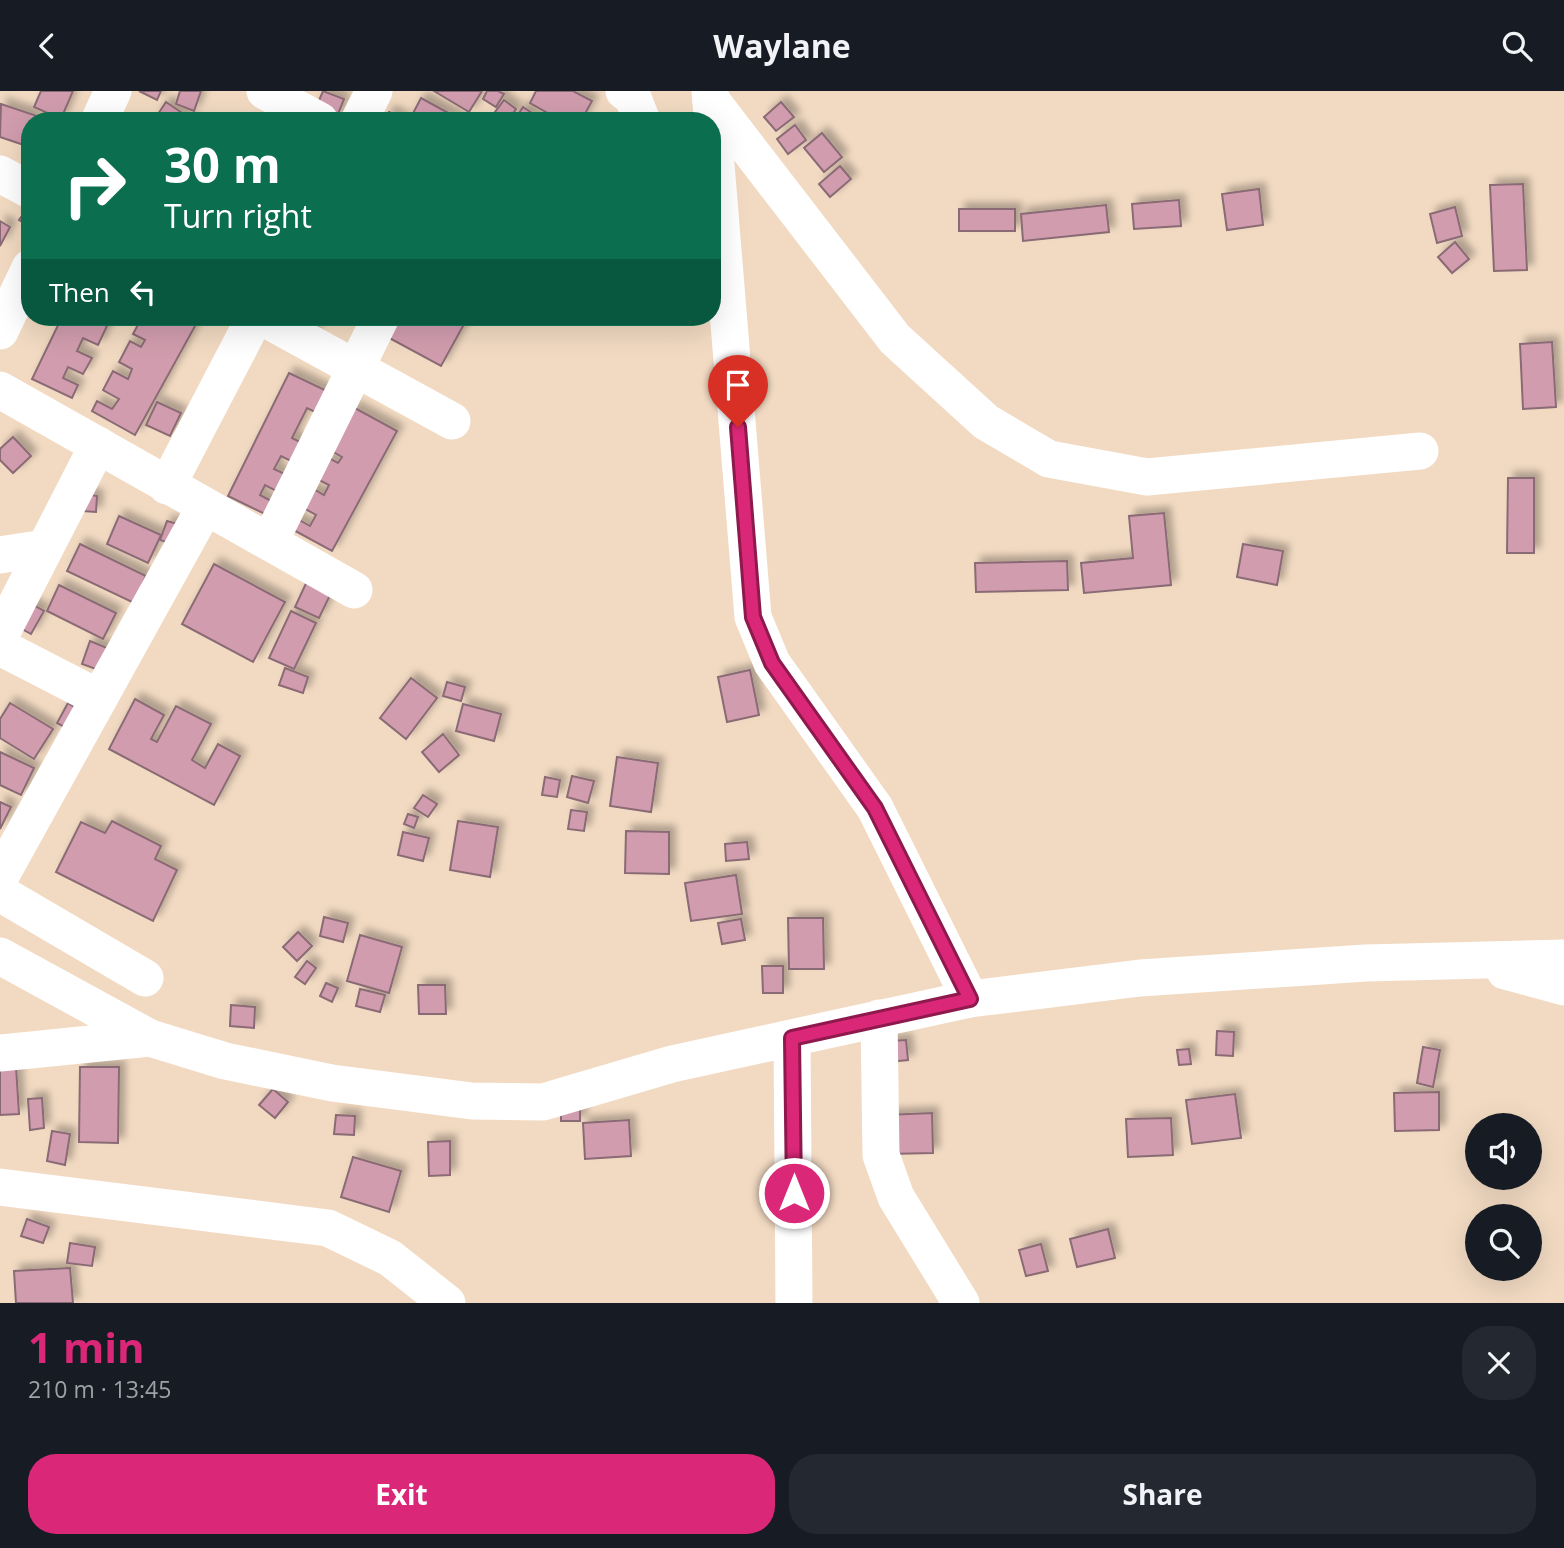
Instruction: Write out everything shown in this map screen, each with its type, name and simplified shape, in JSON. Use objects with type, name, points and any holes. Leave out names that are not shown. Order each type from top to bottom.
[{"type":"street","points":[[104,112],[114,91]]},
{"type":"street","points":[[265,91],[304,112]]},
{"type":"street","points":[[364,112],[374,91]]},
{"type":"street","points":[[624,91],[633,98],[638,112]]},
{"type":"street","points":[[709,95],[895,339],[986,422],[1049,459],[1147,477],[1420,451]]},
{"type":"street","points":[[0,174],[21,185]]},
{"type":"street","points":[[721,237],[753,617],[772,663],[875,808],[970,999]]},
{"type":"street","points":[[0,331],[21,287]]},
{"type":"street","points":[[167,486],[250,326]]},
{"type":"street","points":[[279,326],[452,421]]},
{"type":"street","points":[[270,541],[376,326]]},
{"type":"street","points":[[0,390],[355,590]]},
{"type":"street","points":[[0,636],[98,445]]},
{"type":"street","points":[[0,877],[205,507]]},
{"type":"street","points":[[0,555],[45,548]]},
{"type":"street","points":[[0,647],[99,698]]},
{"type":"street","points":[[0,893],[145,978]]},
{"type":"street","points":[[0,956],[150,1038],[225,1061],[332,1083],[471,1101],[544,1102],[672,1064],[970,999],[1140,978],[1366,963],[1564,958]]},
{"type":"street","points":[[1467,961],[1564,987]]},
{"type":"street","points":[[879,1019],[881,1155],[896,1197],[961,1303]]},
{"type":"street","points":[[0,1053],[150,1038]]},
{"type":"street","points":[[792,1038],[794,1303]]},
{"type":"street","points":[[0,1187],[328,1228],[390,1258],[447,1303]]},
{"type":"building","points":[[41,91],[73,91],[64,112],[45,112],[34,107]]},
{"type":"building","points":[[139,91],[161,91],[157,100]]},
{"type":"building","points":[[180,91],[201,91],[194,111],[176,104]]},
{"type":"building","points":[[323,91],[344,99],[339,112],[315,110]]},
{"type":"building","points":[[434,91],[482,91],[469,112]]},
{"type":"building","points":[[487,91],[504,94],[496,107],[483,99]]},
{"type":"building","points":[[536,91],[573,91],[592,101],[586,112],[546,112],[530,103]]},
{"type":"building","points":[[421,98],[447,112],[414,112]]},
{"type":"building","points":[[504,100],[516,109],[514,112],[495,112]]},
{"type":"building","points":[[166,102],[181,112],[159,112]]},
{"type":"building","points":[[781,102],[794,117],[776,131],[764,117]]},
{"type":"building","points":[[1,104],[25,112],[21,112],[21,144],[0,137]]},
{"type":"building","points":[[795,125],[806,140],[788,154],[777,139]]},
{"type":"building","points":[[822,133],[842,157],[824,172],[804,148]]},
{"type":"building","points":[[840,166],[851,179],[830,197],[819,184]]},
{"type":"building","points":[[1523,184],[1527,270],[1494,271],[1490,185]]},
{"type":"building","points":[[1259,189],[1263,225],[1227,230],[1222,194]]},
{"type":"building","points":[[1179,200],[1181,226],[1134,229],[1132,204]]},
{"type":"building","points":[[1106,205],[1109,232],[1023,241],[1021,214]]},
{"type":"building","points":[[1455,207],[1462,236],[1437,243],[1430,214]]},
{"type":"building","points":[[959,209],[1015,209],[1015,231],[959,231]]},
{"type":"building","points":[[0,221],[10,227],[0,246]]},
{"type":"building","points":[[1455,242],[1469,259],[1452,273],[1438,257]]},
{"type":"building","points":[[58,326],[107,326],[98,345],[83,338],[77,351],[92,358],[83,374],[68,367],[63,378],[78,385],[72,398],[32,379]]},
{"type":"building","points":[[137,326],[195,326],[135,435],[92,411],[97,401],[112,409],[119,399],[103,390],[113,371],[128,379],[132,369],[119,362],[130,341],[141,347],[145,340],[133,334]]},
{"type":"building","points":[[302,326],[317,326],[313,334]]},
{"type":"building","points":[[387,326],[463,326],[441,366],[382,334]]},
{"type":"building","points":[[1552,342],[1556,407],[1523,409],[1520,344]]},
{"type":"building","points":[[289,373],[329,392],[319,414],[307,408],[292,438],[304,444],[295,463],[281,456],[274,469],[289,476],[280,493],[265,485],[260,495],[275,503],[269,516],[228,496]]},
{"type":"building","points":[[157,402],[181,413],[170,436],[146,425]]},
{"type":"building","points":[[353,407],[397,431],[332,551],[288,527],[294,517],[310,526],[316,515],[300,506],[310,487],[324,495],[329,485],[315,478],[327,457],[338,463],[342,457],[330,450]]},
{"type":"building","points":[[13,437],[31,456],[13,473],[0,460],[0,449]]},
{"type":"building","points":[[1508,478],[1534,478],[1534,553],[1507,553]]},
{"type":"building","points":[[85,494],[97,496],[96,512],[83,511]]},
{"type":"building","points":[[1164,513],[1171,585],[1084,593],[1081,563],[1133,558],[1129,516]]},
{"type":"building","points":[[119,516],[161,535],[148,563],[107,544]]},
{"type":"building","points":[[167,521],[181,525],[175,545],[160,540]]},
{"type":"building","points":[[80,544],[146,576],[134,603],[67,571]]},
{"type":"building","points":[[1243,544],[1283,551],[1277,585],[1237,577]]},
{"type":"building","points":[[1067,561],[1068,590],[976,592],[975,563]]},
{"type":"building","points":[[214,564],[285,602],[253,662],[182,624]]},
{"type":"building","points":[[308,579],[332,591],[319,618],[295,607]]},
{"type":"building","points":[[59,585],[116,613],[103,639],[47,611]]},
{"type":"building","points":[[26,601],[44,611],[31,634],[13,624]]},
{"type":"building","points":[[291,611],[316,623],[294,669],[269,658]]},
{"type":"building","points":[[90,641],[112,650],[104,672],[82,664]]},
{"type":"building","points":[[285,668],[308,677],[303,693],[279,685]]},
{"type":"building","points":[[750,670],[759,715],[727,722],[718,677]]},
{"type":"building","points":[[411,678],[437,698],[406,739],[380,718]]},
{"type":"building","points":[[447,682],[465,687],[461,701],[443,696]]},
{"type":"building","points":[[135,699],[164,715],[151,739],[157,742],[176,706],[211,724],[192,760],[205,768],[218,744],[240,756],[214,805],[109,749]]},
{"type":"building","points":[[10,703],[53,729],[34,759],[0,738],[0,719]]},
{"type":"building","points":[[68,703],[80,711],[70,730],[57,723]]},
{"type":"building","points":[[463,704],[501,714],[494,741],[456,731]]},
{"type":"building","points":[[443,734],[459,755],[439,772],[422,752]]},
{"type":"building","points":[[0,752],[34,768],[21,795],[0,785]]},
{"type":"building","points":[[617,757],[658,763],[651,812],[610,806]]},
{"type":"building","points":[[572,776],[594,781],[588,803],[567,797]]},
{"type":"building","points":[[545,777],[560,780],[557,797],[542,795]]},
{"type":"building","points":[[423,795],[437,804],[428,817],[414,808]]},
{"type":"building","points":[[0,802],[11,807],[0,829]]},
{"type":"building","points":[[571,810],[587,812],[584,831],[568,829]]},
{"type":"building","points":[[408,814],[418,817],[414,828],[404,824]]},
{"type":"building","points":[[112,821],[161,846],[155,859],[177,870],[153,921],[56,872],[81,822],[105,833]]},
{"type":"building","points":[[458,821],[498,827],[490,877],[450,870]]},
{"type":"building","points":[[626,831],[669,832],[669,874],[625,873]]},
{"type":"building","points":[[403,832],[429,838],[423,861],[398,855]]},
{"type":"building","points":[[747,842],[749,859],[726,861],[725,844]]},
{"type":"building","points":[[736,875],[742,914],[691,921],[685,883]]},
{"type":"building","points":[[324,917],[348,923],[343,942],[320,936]]},
{"type":"building","points":[[788,918],[823,918],[824,969],[789,969]]},
{"type":"building","points":[[741,919],[745,940],[722,944],[718,923]]},
{"type":"building","points":[[298,932],[312,946],[297,961],[283,947]]},
{"type":"building","points":[[360,935],[402,947],[389,993],[347,981]]},
{"type":"building","points":[[307,961],[316,968],[305,984],[295,977]]},
{"type":"building","points":[[762,966],[783,966],[783,993],[763,993]]},
{"type":"building","points":[[326,983],[338,988],[332,1002],[320,996]]},
{"type":"building","points":[[418,985],[445,985],[446,1014],[419,1014]]},
{"type":"building","points":[[360,989],[385,995],[380,1012],[356,1006]]},
{"type":"building","points":[[231,1005],[255,1007],[254,1028],[230,1026]]},
{"type":"building","points":[[1217,1031],[1234,1032],[1233,1056],[1216,1055]]},
{"type":"building","points":[[906,1040],[908,1060],[889,1062],[887,1041]]},
{"type":"building","points":[[1423,1047],[1440,1050],[1433,1087],[1417,1083]]},
{"type":"building","points":[[1189,1049],[1191,1064],[1179,1065],[1177,1050]]},
{"type":"building","points":[[16,1067],[19,1114],[0,1115],[0,1068]]},
{"type":"building","points":[[80,1067],[119,1067],[118,1143],[79,1142]]},
{"type":"building","points":[[273,1089],[288,1102],[275,1118],[259,1105]]},
{"type":"building","points":[[1439,1092],[1439,1130],[1395,1131],[1394,1093]]},
{"type":"building","points":[[1235,1094],[1241,1138],[1192,1144],[1186,1100]]},
{"type":"building","points":[[42,1098],[44,1128],[30,1130],[28,1099]]},
{"type":"building","points":[[561,1100],[580,1100],[580,1121],[561,1121]]},
{"type":"building","points":[[932,1113],[933,1153],[887,1154],[886,1115]]},
{"type":"building","points":[[336,1115],[355,1116],[354,1135],[334,1134]]},
{"type":"building","points":[[1171,1118],[1173,1155],[1128,1157],[1126,1119]]},
{"type":"building","points":[[629,1120],[631,1156],[585,1159],[583,1123]]},
{"type":"building","points":[[52,1131],[70,1134],[65,1165],[47,1161]]},
{"type":"building","points":[[450,1141],[450,1175],[429,1176],[428,1142]]},
{"type":"building","points":[[353,1157],[401,1171],[389,1212],[341,1197]]},
{"type":"building","points":[[27,1219],[49,1227],[43,1243],[21,1236]]},
{"type":"building","points":[[1108,1229],[1115,1258],[1077,1267],[1070,1239]]},
{"type":"building","points":[[70,1243],[95,1247],[92,1266],[67,1263]]},
{"type":"building","points":[[1041,1244],[1048,1271],[1026,1276],[1019,1250]]},
{"type":"building","points":[[70,1268],[73,1303],[16,1303],[14,1271]]},
{"type":"route","points":[[738,427],[753,617],[772,663],[875,808],[970,999],[792,1038],[794,1193]]}]
